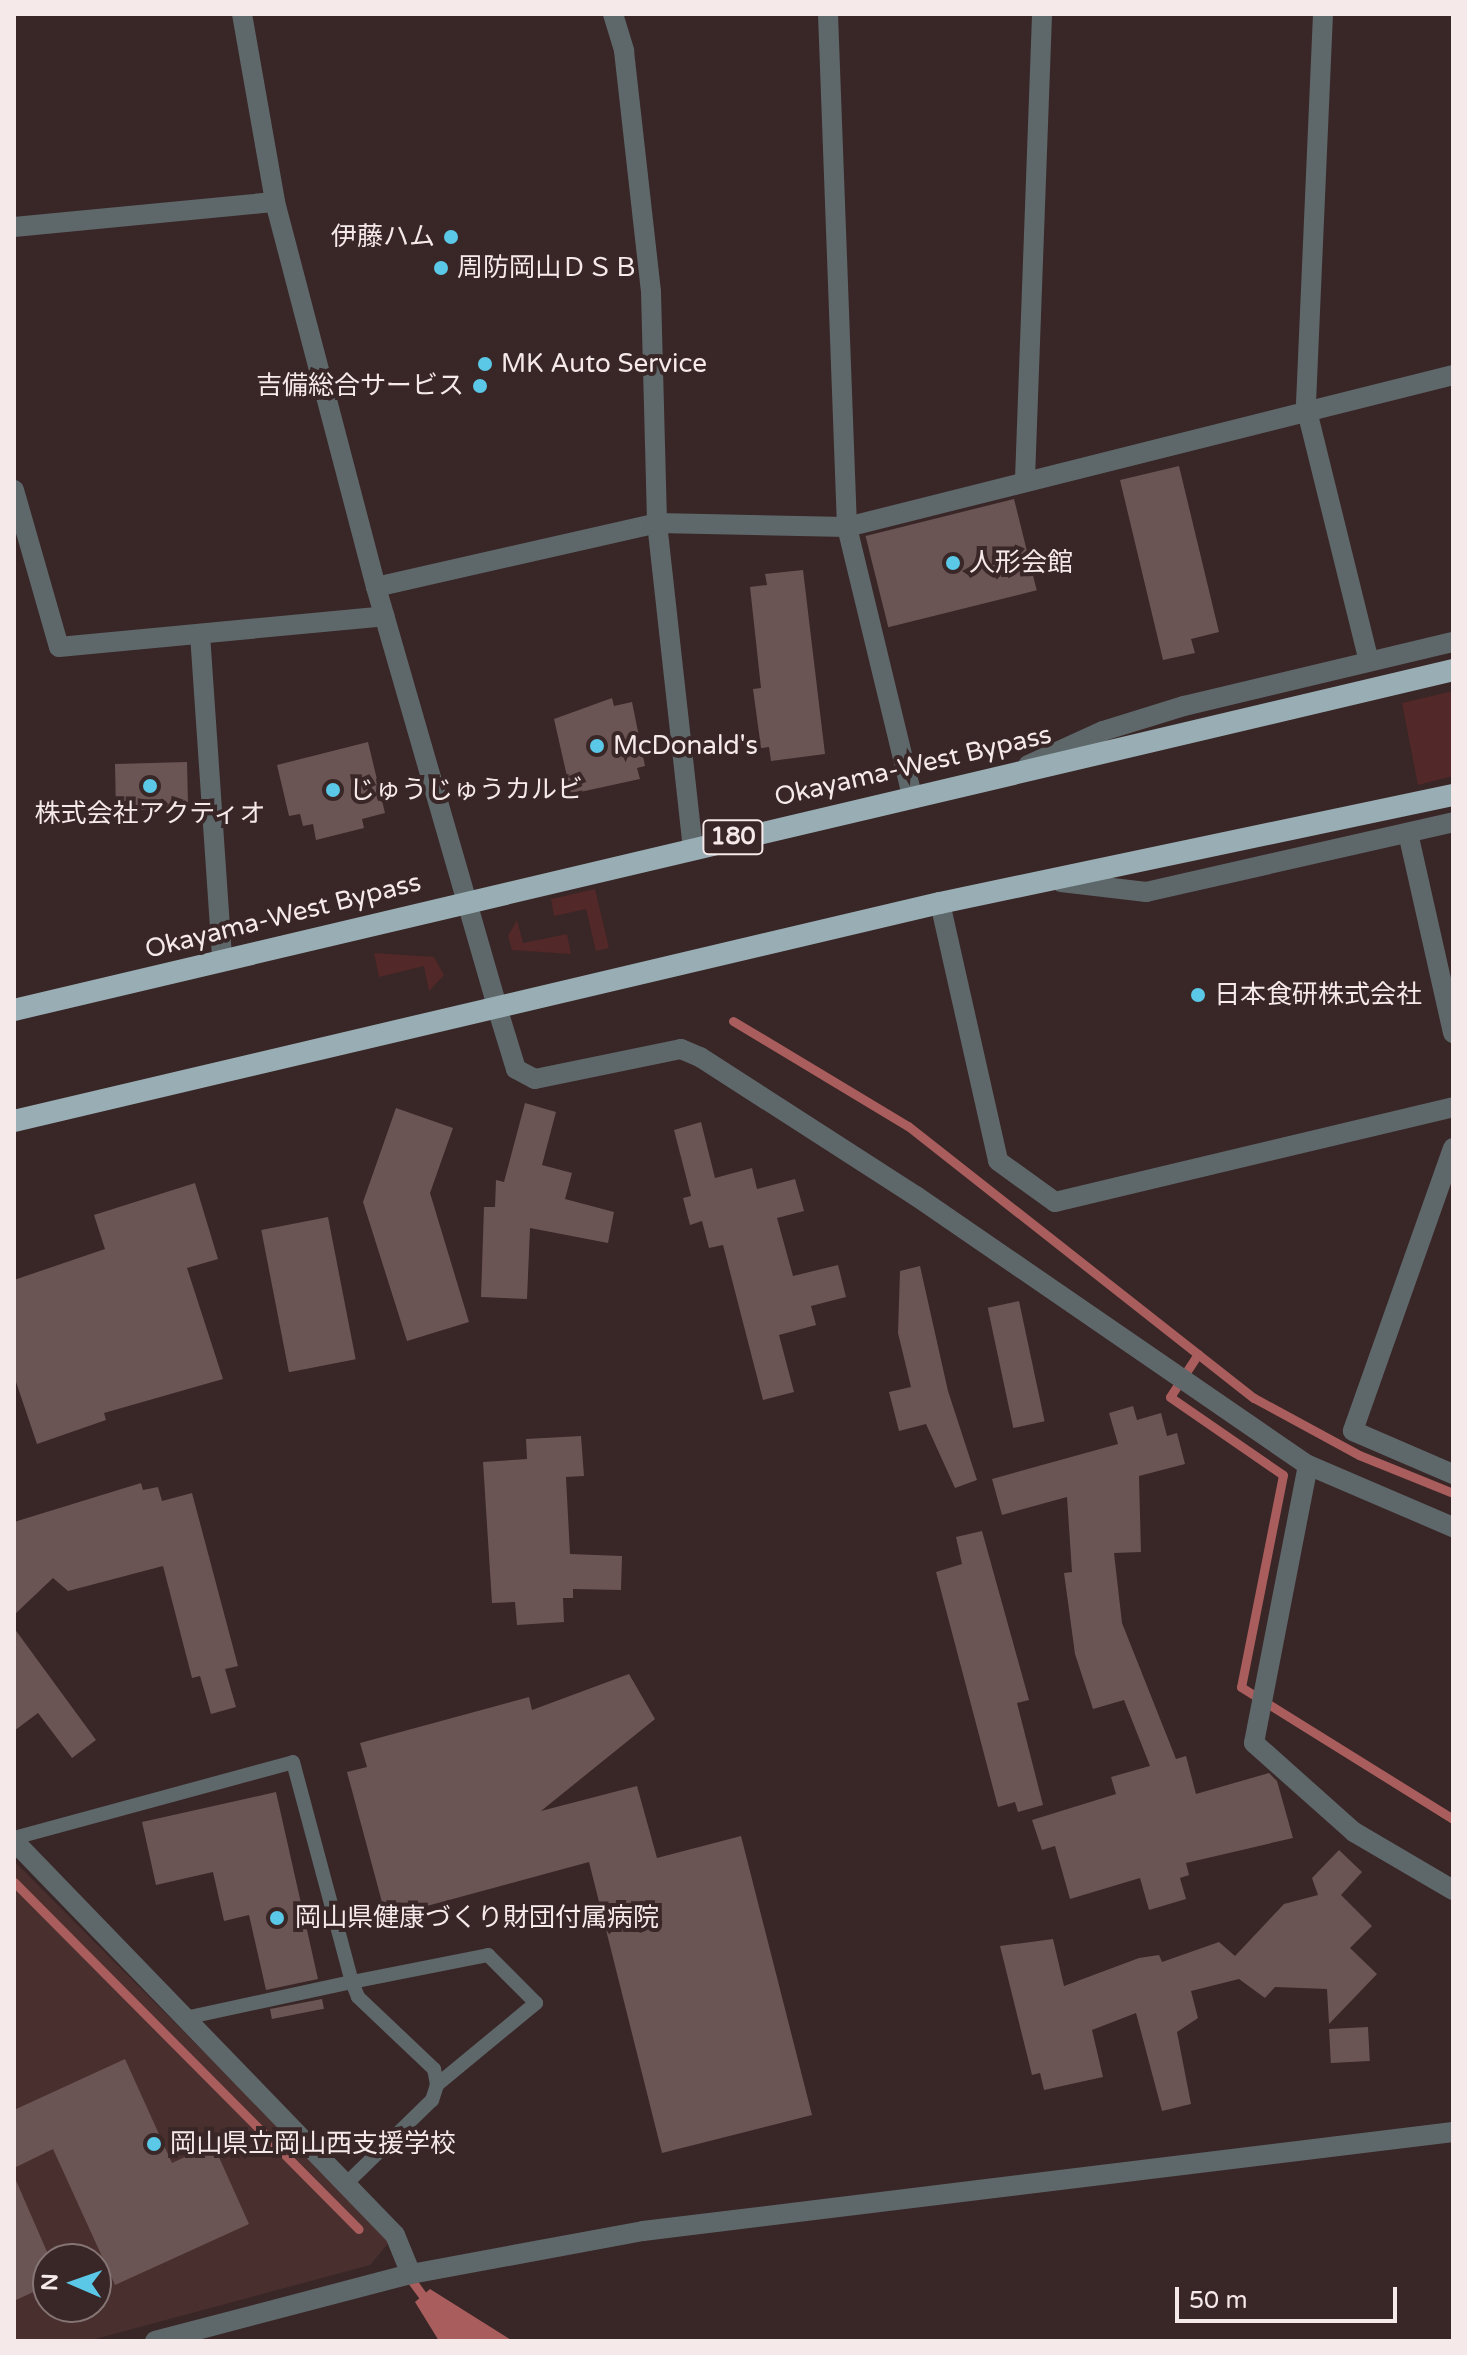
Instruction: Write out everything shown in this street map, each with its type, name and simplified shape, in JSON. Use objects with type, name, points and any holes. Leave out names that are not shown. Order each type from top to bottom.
[{"type":"highway","name":"Okayama-West Bypass","points":[[14,1010],[1016,770],[1453,670]]},
{"type":"highway","points":[[14,1121],[496,1004],[940,903],[1061,882],[1453,795]]},
{"type":"street","points":[[242,14],[275,202],[376,587],[516,1069],[535,1079],[681,1049],[700,1057],[916,1196],[1308,1465],[1453,1527]]},
{"type":"street","points":[[613,14],[624,51],[651,292],[657,523],[693,847]]},
{"type":"street","points":[[828,14],[847,527],[912,796]]},
{"type":"street","points":[[1025,479],[1042,14]]},
{"type":"street","points":[[1323,14],[1306,407],[1369,661]]},
{"type":"street","points":[[14,227],[275,202]]},
{"type":"street","points":[[376,587],[657,523],[847,527],[1306,407],[1453,375]]},
{"type":"street","points":[[14,490],[59,647],[385,616]]},
{"type":"street","points":[[200,634],[222,959]]},
{"type":"street","points":[[1016,770],[1103,731],[1453,642]]},
{"type":"street","points":[[1061,882],[1146,892],[1453,822]]},
{"type":"street","points":[[1408,833],[1453,1033]]},
{"type":"street","points":[[940,903],[998,1161],[1055,1202],[1453,1107]]},
{"type":"street","points":[[1453,1148],[1353,1431],[1453,1474]]},
{"type":"street","points":[[1308,1465],[1254,1743],[1354,1832],[1453,1890]]},
{"type":"street","points":[[14,1840],[395,2235],[411,2274]]},
{"type":"street","points":[[155,2341],[411,2274],[643,2231],[1453,2132]]},
{"type":"lane","points":[[14,1840],[293,1762],[358,1997],[434,2069],[437,2085],[432,2100],[346,2184]]},
{"type":"lane","points":[[185,2018],[488,1955],[536,2003],[437,2085]]},
{"type":"shaded area","points":[[1453,691],[1453,776],[1418,785],[1402,703]]},
{"type":"shaded area","points":[[595,889],[609,948],[596,951],[586,909],[554,916],[551,899]]},
{"type":"shaded area","points":[[517,920],[523,943],[567,934],[571,954],[512,950],[508,936]]},
{"type":"shaded area","points":[[374,953],[434,957],[444,975],[429,991],[424,966],[379,977]]},
{"type":"shaded area","name":"岡山県立岡山西支援学校","points":[[14,1861],[391,2240],[370,2265],[88,2341],[14,2341]]},
{"type":"shaded area","points":[[430,2289],[512,2341],[439,2341],[415,2302]]},
{"type":"building","points":[[1179,466],[1219,632],[1191,639],[1195,653],[1163,660],[1120,480]]},
{"type":"building","points":[[1014,499],[1037,590],[888,627],[866,536]]},
{"type":"building","points":[[803,570],[825,754],[771,761],[769,747],[761,748],[753,689],[761,688],[750,587],[767,585],[765,574]]},
{"type":"building","points":[[612,698],[614,706],[632,702],[645,766],[637,768],[640,779],[571,794],[554,719]]},
{"type":"building","points":[[368,742],[385,813],[362,819],[364,828],[316,840],[313,824],[303,826],[300,814],[289,816],[277,765]]},
{"type":"building","points":[[187,762],[188,804],[116,813],[115,764]]},
{"type":"building","points":[[525,1103],[556,1112],[542,1165],[572,1173],[565,1199],[614,1212],[608,1243],[530,1228],[527,1299],[481,1297],[484,1207],[495,1207],[496,1180],[504,1182]]},
{"type":"building","points":[[396,1108],[453,1128],[430,1193],[469,1322],[407,1341],[363,1202]]},
{"type":"building","points":[[701,1122],[715,1178],[752,1168],[757,1189],[795,1179],[804,1211],[777,1218],[793,1276],[838,1265],[846,1297],[811,1306],[816,1325],[779,1335],[794,1392],[763,1400],[723,1245],[709,1248],[702,1221],[690,1225],[683,1198],[691,1196],[674,1130]]},
{"type":"building","points":[[195,1183],[218,1259],[187,1268],[223,1379],[104,1413],[106,1420],[37,1444],[14,1376],[14,1280],[105,1249],[94,1215]]},
{"type":"building","points":[[328,1217],[356,1359],[289,1372],[261,1230]]},
{"type":"building","points":[[920,1266],[948,1391],[977,1480],[955,1488],[926,1424],[899,1431],[889,1392],[911,1387],[898,1333],[900,1271]]},
{"type":"building","points":[[1019,1301],[1045,1421],[1013,1428],[988,1308]]},
{"type":"building","points":[[1133,1406],[1137,1420],[1161,1413],[1167,1436],[1177,1433],[1185,1464],[1139,1476],[1141,1552],[1114,1553],[1122,1623],[1176,1759],[1186,1756],[1196,1794],[1269,1773],[1277,1781],[1293,1838],[1186,1863],[1189,1875],[1180,1878],[1186,1899],[1149,1910],[1140,1878],[1070,1899],[1055,1846],[1042,1850],[1032,1820],[1116,1794],[1111,1777],[1150,1766],[1124,1700],[1093,1709],[1075,1654],[1064,1573],[1072,1572],[1067,1497],[1002,1515],[992,1479],[1118,1444],[1109,1413]]},
{"type":"building","points":[[581,1436],[584,1476],[566,1477],[570,1554],[622,1556],[621,1590],[573,1589],[573,1598],[563,1598],[564,1622],[517,1625],[515,1602],[492,1603],[483,1462],[527,1459],[526,1439]]},
{"type":"building","points":[[141,1483],[143,1490],[158,1487],[162,1501],[192,1493],[238,1666],[225,1669],[236,1707],[211,1714],[200,1676],[192,1678],[163,1566],[68,1591],[53,1578],[14,1615],[14,1522]]},
{"type":"building","points":[[982,1531],[1029,1700],[1017,1703],[1043,1805],[1018,1812],[1015,1802],[998,1807],[936,1572],[962,1564],[956,1537]]},
{"type":"building","points":[[14,1628],[96,1740],[72,1758],[38,1713],[14,1731]]},
{"type":"building","points":[[629,1674],[655,1719],[541,1811],[637,1786],[657,1858],[741,1836],[812,2115],[662,2153],[589,1862],[386,1917],[347,1772],[367,1767],[360,1743],[529,1697],[532,1710]]},
{"type":"building","name":"岡山県健康づくり財団付属病院","points":[[276,1792],[318,1979],[266,1990],[249,1915],[224,1921],[213,1872],[156,1885],[142,1822]]},
{"type":"building","points":[[1339,1850],[1362,1872],[1341,1895],[1372,1926],[1350,1948],[1377,1974],[1329,2024],[1327,1989],[1275,1987],[1265,1998],[1239,1979],[1191,1991],[1198,2018],[1177,2032],[1191,2104],[1162,2111],[1136,2013],[1092,2030],[1103,2077],[1044,2090],[1040,2073],[1032,2075],[1000,1946],[1053,1939],[1064,1986],[1139,1958],[1159,1955],[1162,1962],[1219,1942],[1235,1956],[1284,1904],[1318,1895],[1312,1878]]},
{"type":"building","points":[[322,1999],[324,2009],[272,2019],[270,2009]]},
{"type":"building","points":[[1368,2027],[1370,2061],[1331,2063],[1329,2029]]},
{"type":"building","points":[[125,2059],[172,2163],[213,2144],[249,2224],[115,2285],[112,2278],[112,2243],[96,2243],[53,2149],[14,2168],[14,2110]]},
{"type":"building","points":[[14,2176],[43,2243],[32,2243],[32,2293],[14,2301]]},
{"type":"waterway","points":[[733,1021],[908,1126],[1254,1398],[1359,1455],[1453,1493]]},
{"type":"waterway","points":[[1198,1354],[1170,1397],[1283,1475],[1241,1687],[1453,1819]]},
{"type":"waterway","points":[[14,1882],[359,2229]]},
{"type":"waterway","points":[[412,2281],[429,2304]]},
{"type":"place","name":"伊藤ハム","points":[[451,237]]},
{"type":"place","name":"周防岡山ＤＳＢ","points":[[441,268]]},
{"type":"place","name":"MK Auto Service","points":[[485,364]]},
{"type":"place","name":"吉備総合サービス","points":[[480,386]]},
{"type":"place","name":"人形会館","points":[[953,563]]},
{"type":"place","name":"McDonald's","points":[[597,746]]},
{"type":"place","name":"株式会社アクティオ","points":[[150,786]]},
{"type":"place","name":"じゅうじゅうカルビ","points":[[333,790]]},
{"type":"place","name":"日本食研株式会社","points":[[1198,995]]},
{"type":"place","name":"岡山県健康づくり財団付属病院","points":[[277,1918]]},
{"type":"place","name":"岡山県立岡山西支援学校","points":[[154,2144]]}]
